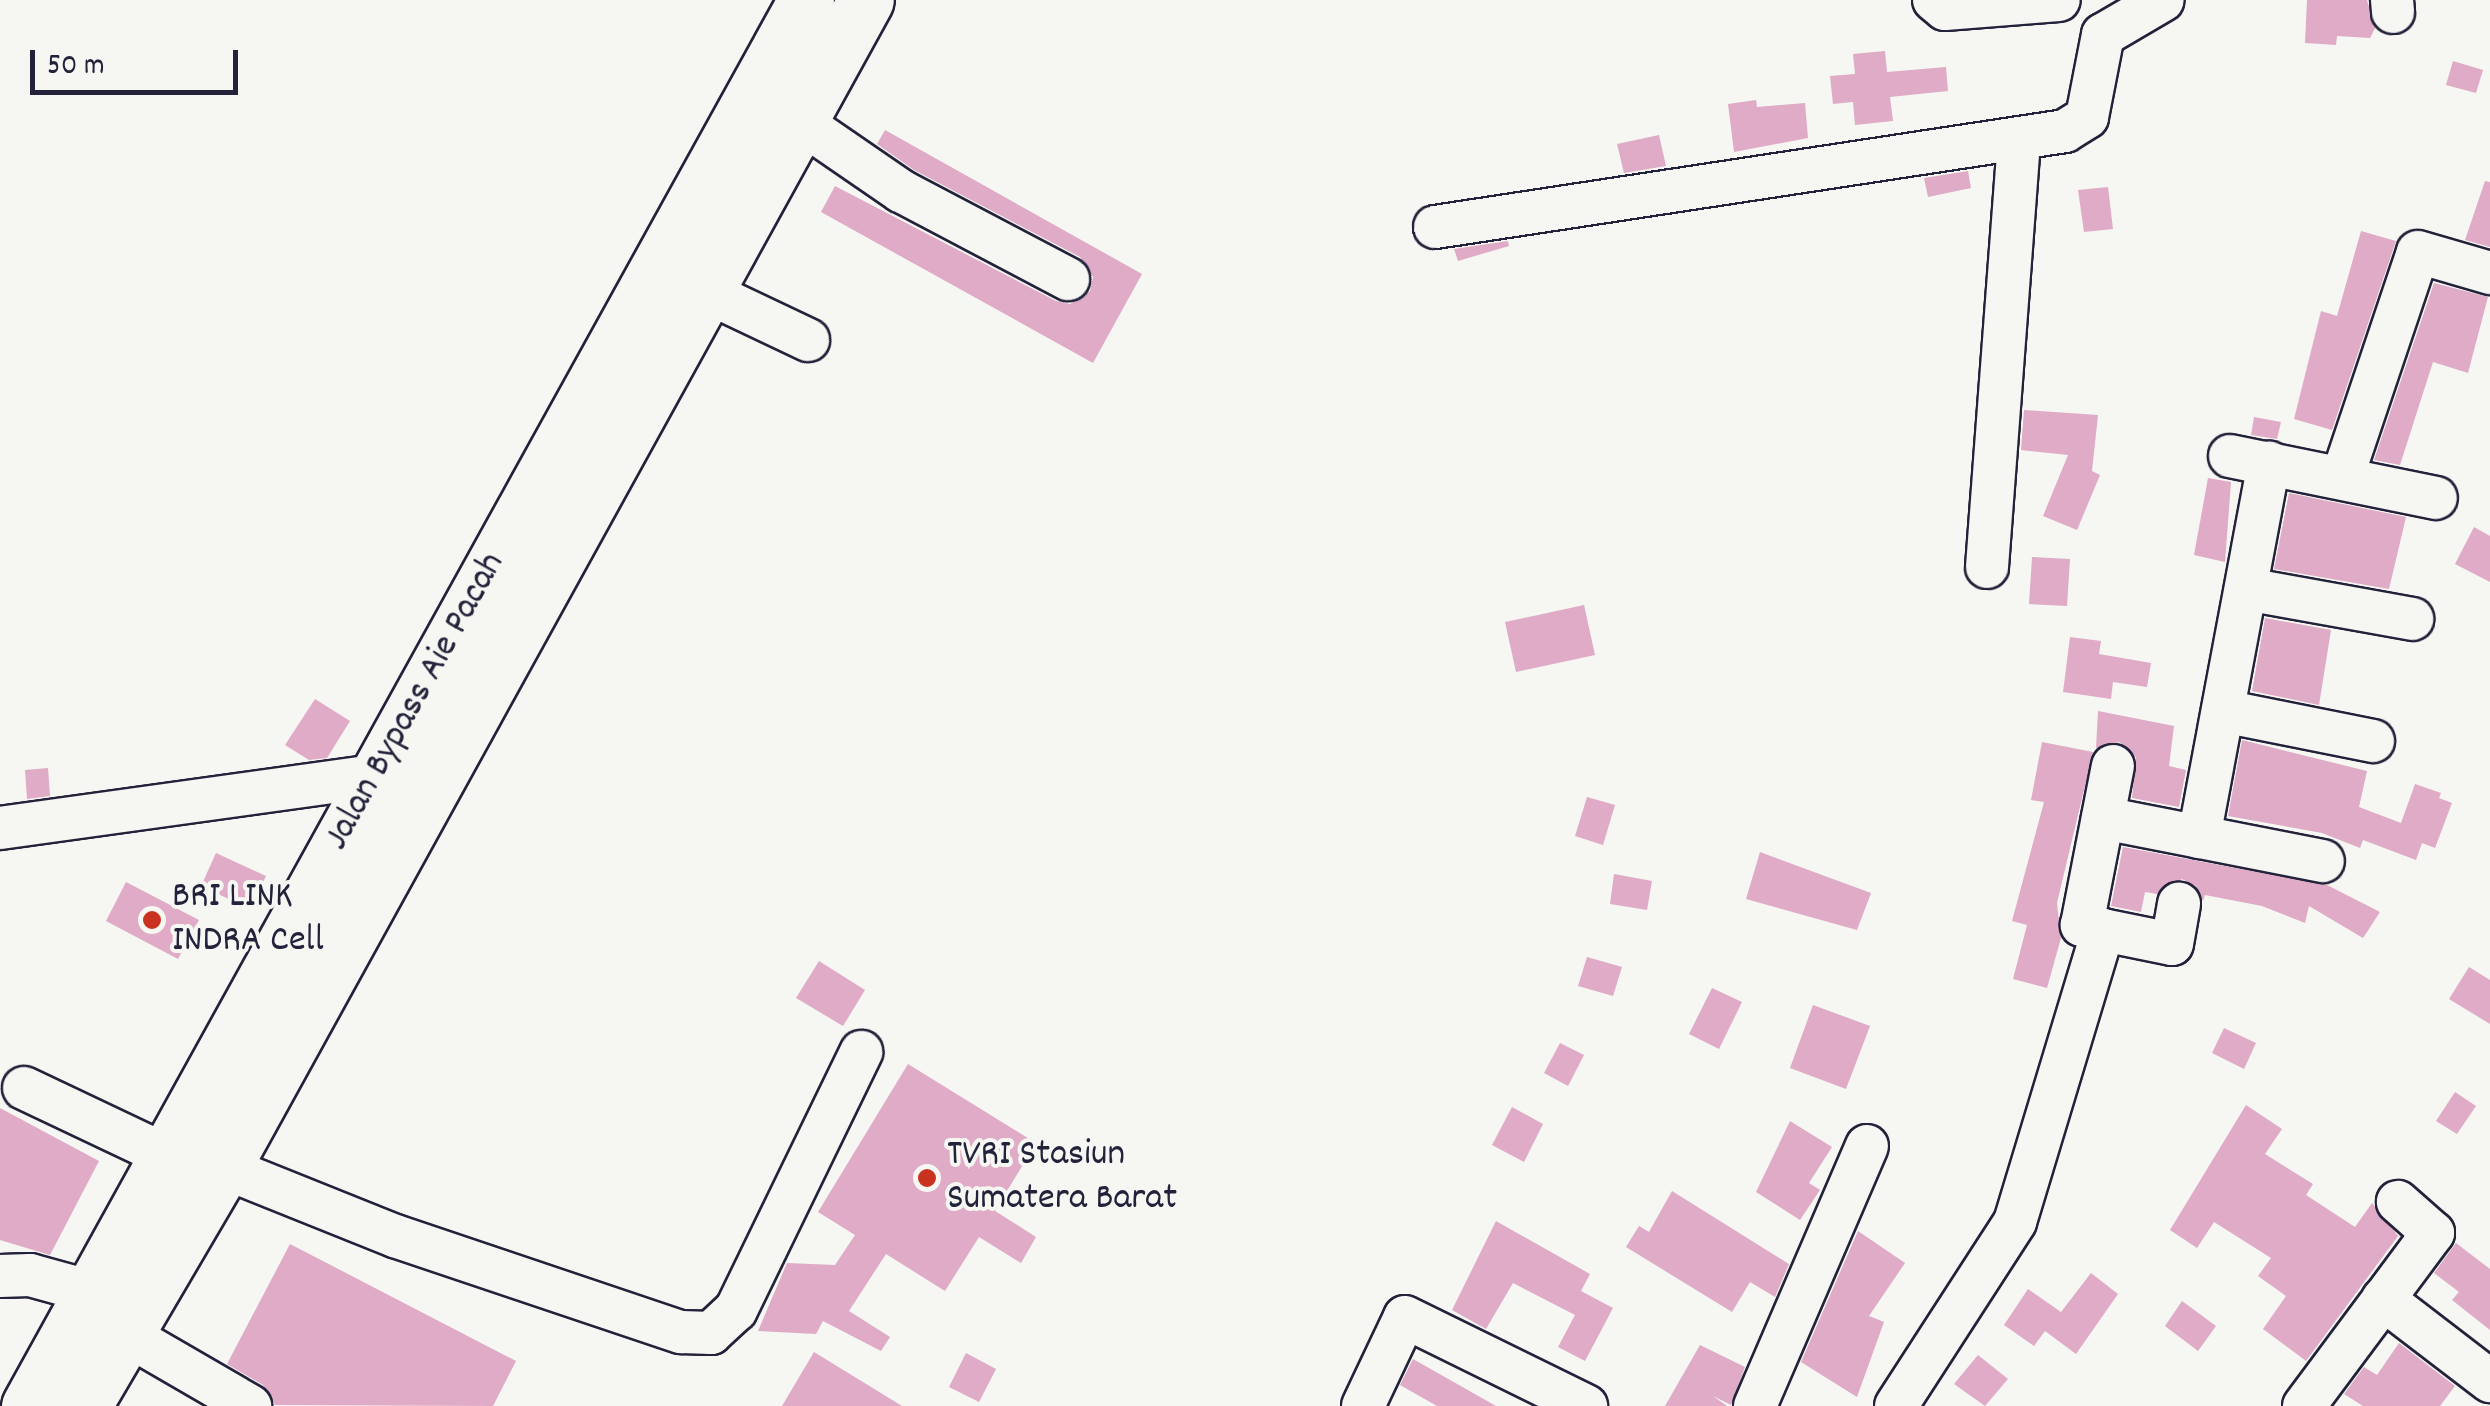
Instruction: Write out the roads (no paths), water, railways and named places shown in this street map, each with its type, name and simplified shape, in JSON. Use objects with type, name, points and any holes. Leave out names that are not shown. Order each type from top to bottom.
[{"type":"highway","name":"Jalan Bypass Aie Pacah","points":[[29,1406],[108,1312],[167,1156],[806,0]]},
{"type":"highway","points":[[83,1406],[108,1312],[223,1167],[866,0]]},
{"type":"highway","points":[[689,211],[736,239]]},
{"type":"street","points":[[1934,0],[1945,9],[2059,0]]},
{"type":"street","points":[[1435,227],[2064,131],[2087,117],[2103,35],[2163,0]]},
{"type":"street","points":[[799,120],[902,191],[1068,278]]},
{"type":"street","points":[[1987,567],[2019,140]]},
{"type":"street","points":[[2342,478],[2418,252],[2490,273]]},
{"type":"street","points":[[706,292],[808,340]]},
{"type":"street","points":[[2199,837],[2246,589],[2250,459],[2436,498]]},
{"type":"street","points":[[2246,589],[2412,619]]},
{"type":"street","points":[[2222,711],[2373,741]]},
{"type":"street","points":[[2113,766],[2082,925],[2172,944],[2179,904]]},
{"type":"street","points":[[0,828],[376,776]]},
{"type":"street","points":[[2103,818],[2323,862]]},
{"type":"street","points":[[1896,1406],[2015,1222],[2104,930]]},
{"type":"street","points":[[223,1167],[396,1236],[681,1332],[712,1334],[736,1310],[860,1052]]},
{"type":"street","points":[[24,1088],[167,1156]]},
{"type":"street","points":[[1755,1406],[1867,1146]]},
{"type":"street","points":[[2304,1406],[2433,1234],[2398,1202]]},
{"type":"street","points":[[0,1276],[30,1275],[108,1312],[250,1406]]},
{"type":"street","points":[[2384,1299],[2490,1381]]},
{"type":"street","points":[[1363,1406],[1405,1317],[1586,1406]]},
{"type":"place","name":"BRI LINK INDRA Cell","points":[[152,920]]},
{"type":"place","name":"TVRI Stasiun Sumatera Barat","points":[[927,1178]]}]
